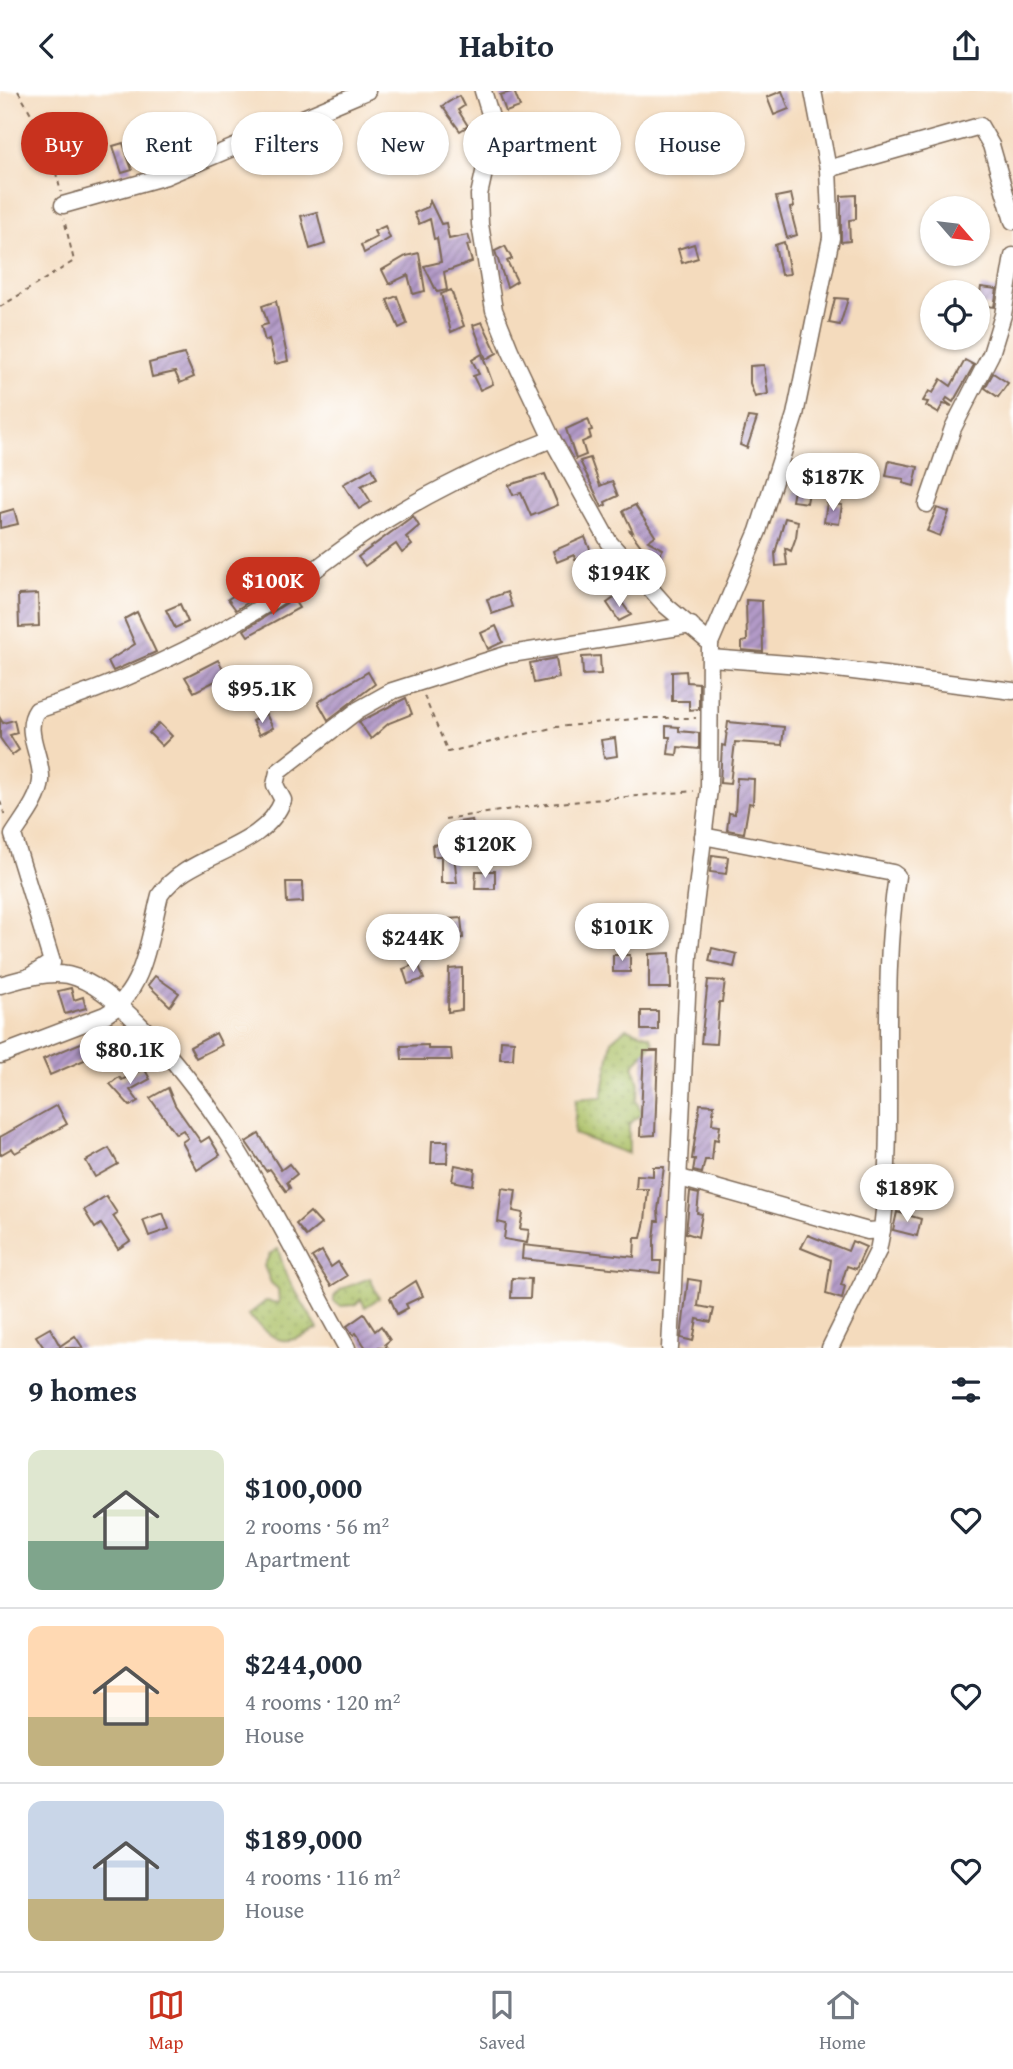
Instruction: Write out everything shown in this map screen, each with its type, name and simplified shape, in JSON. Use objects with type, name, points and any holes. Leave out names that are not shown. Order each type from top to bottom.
[{"type":"street","points":[[63,205],[166,176],[367,91]]},
{"type":"street","points":[[483,91],[494,127],[479,195],[486,274],[494,310],[552,439],[609,542],[665,605],[691,625],[711,650],[813,666],[1013,691]]},
{"type":"street","points":[[670,1348],[680,1178],[680,1088],[689,955],[709,789],[711,650],[758,531],[795,415],[831,238],[828,169],[813,91]]},
{"type":"street","points":[[828,169],[980,126],[991,145],[1013,221]]},
{"type":"street","points":[[927,504],[953,428],[991,354],[1003,315],[1013,256]]},
{"type":"street","points":[[29,977],[52,962],[13,835],[41,783],[40,766],[30,725],[37,710],[143,670],[227,626],[300,583],[371,529],[450,484],[552,439]]},
{"type":"street","points":[[0,1055],[105,1015],[121,1006],[136,980],[160,895],[167,884],[184,869],[240,842],[279,810],[283,800],[275,779],[294,758],[358,710],[392,691],[505,655],[691,625]]},
{"type":"street","points":[[703,836],[893,873],[897,876],[888,973],[890,1158],[882,1230],[878,1251],[830,1348]]},
{"type":"street","points":[[0,985],[29,977],[65,974],[86,981],[121,1006],[163,1047],[218,1117],[245,1159],[347,1348]]},
{"type":"street","points":[[680,1178],[868,1231],[882,1230]]},
{"type":"path","points":[[0,307],[74,261],[65,231],[58,173],[48,143],[18,91]]},
{"type":"path","points":[[419,683],[448,752],[556,727],[666,717],[711,719]]},
{"type":"path","points":[[445,819],[547,804],[709,789]]},
{"type":"path","points":[[0,801],[13,835]]},
{"type":"green space","points":[[626,1028],[650,1036],[653,1042],[633,1066],[639,1083],[636,1100],[642,1114],[629,1124],[629,1154],[574,1134],[576,1099],[602,1097],[612,1040]]},
{"type":"green space","points":[[278,1249],[286,1275],[318,1329],[295,1339],[280,1340],[273,1337],[248,1315],[266,1301],[279,1303],[278,1289],[271,1283],[264,1266],[270,1254]]},
{"type":"green space","points":[[370,1278],[379,1298],[365,1307],[361,1299],[355,1305],[341,1306],[334,1302],[334,1297],[341,1289]]},
{"type":"building","points":[[514,91],[520,107],[506,112],[500,95]]},
{"type":"building","points":[[782,91],[789,109],[774,115],[767,97]]},
{"type":"building","points":[[459,96],[464,106],[458,110],[463,118],[463,129],[460,131],[449,112],[442,106]]},
{"type":"building","points":[[122,143],[122,173],[113,146]]},
{"type":"building","points":[[791,194],[794,207],[790,208],[797,235],[787,238],[776,197]]},
{"type":"building","points":[[856,195],[856,219],[849,220],[850,241],[841,242],[841,196]]},
{"type":"building","points":[[430,201],[441,224],[446,223],[449,239],[468,235],[471,244],[467,245],[472,262],[444,272],[447,290],[437,292],[424,266],[441,262],[437,238],[434,239],[430,219],[419,224],[414,213],[428,207]]},
{"type":"building","points":[[317,212],[325,244],[310,249],[301,216]]},
{"type":"building","points":[[385,226],[390,238],[364,253],[361,245],[377,237],[374,231]]},
{"type":"building","points":[[784,242],[790,274],[781,275],[775,245]]},
{"type":"building","points":[[694,244],[698,258],[682,263],[678,249]]},
{"type":"building","points":[[505,246],[512,259],[507,261],[517,281],[507,287],[495,251]]},
{"type":"building","points":[[419,253],[425,291],[413,294],[408,275],[389,284],[382,270],[406,256]]},
{"type":"building","points":[[990,288],[997,289],[994,307],[990,306]]},
{"type":"building","points":[[451,290],[464,326],[451,332],[441,294]]},
{"type":"building","points":[[397,296],[407,324],[399,328],[387,300]]},
{"type":"building","points":[[835,298],[848,299],[840,325],[829,323]]},
{"type":"building","points":[[276,301],[288,361],[275,364],[269,339],[265,341],[261,326],[268,324],[262,306]]},
{"type":"building","points":[[482,322],[497,353],[486,359],[473,325]]},
{"type":"building","points":[[184,354],[194,377],[180,383],[175,372],[152,377],[149,363]]},
{"type":"building","points":[[482,354],[493,384],[480,390],[473,376],[479,374],[472,360]]},
{"type":"building","points":[[965,360],[974,365],[953,402],[947,398],[945,401],[952,406],[943,404],[938,413],[926,406],[928,402],[923,401],[929,391],[933,393],[941,379],[951,386]]},
{"type":"building","points":[[764,365],[768,394],[755,397],[750,383],[750,366]]},
{"type":"building","points":[[993,373],[1008,383],[998,397],[985,388]]},
{"type":"building","points":[[748,417],[757,418],[747,448],[740,445]]},
{"type":"building","points":[[588,419],[592,430],[589,431],[591,438],[582,442],[586,455],[576,459],[566,429]]},
{"type":"building","points":[[590,458],[600,486],[612,481],[618,496],[605,502],[606,505],[602,507],[580,461]]},
{"type":"building","points":[[889,461],[918,467],[914,486],[903,483],[904,479],[886,476]]},
{"type":"building","points":[[372,468],[377,478],[361,486],[371,502],[359,509],[343,484]]},
{"type":"building","points":[[801,469],[813,471],[807,503],[792,501],[794,490],[798,491]]},
{"type":"building","points":[[545,474],[558,505],[531,516],[521,493],[513,495],[509,485]]},
{"type":"building","points":[[827,503],[842,505],[839,524],[824,522]]},
{"type":"building","points":[[635,505],[655,536],[648,541],[663,549],[654,565],[643,558],[646,553],[630,531],[633,532],[623,511]]},
{"type":"building","points":[[937,508],[949,512],[940,536],[927,531]]},
{"type":"building","points":[[14,509],[18,524],[0,528],[0,513]]},
{"type":"building","points":[[413,516],[419,526],[406,537],[412,545],[402,553],[396,544],[365,566],[358,557]]},
{"type":"building","points":[[785,518],[798,521],[796,537],[791,551],[785,548],[787,565],[776,566],[775,553]]},
{"type":"building","points":[[585,537],[596,564],[603,560],[611,576],[592,585],[580,558],[575,560],[574,555],[557,562],[553,551]]},
{"type":"building","points":[[280,567],[286,578],[236,610],[228,599]]},
{"type":"building","points":[[507,592],[512,607],[492,614],[487,599]]},
{"type":"building","points":[[38,594],[39,626],[19,627],[18,595]]},
{"type":"building","points":[[617,596],[631,615],[619,621],[607,603]]},
{"type":"building","points":[[293,599],[299,608],[248,636],[244,630]]},
{"type":"building","points":[[746,600],[762,601],[763,652],[742,650],[742,642],[747,641]]},
{"type":"building","points":[[180,604],[188,622],[175,628],[166,610]]},
{"type":"building","points":[[137,612],[156,652],[113,671],[108,661],[135,644],[124,619]]},
{"type":"building","points":[[496,626],[503,642],[488,649],[481,633]]},
{"type":"building","points":[[600,656],[601,674],[583,675],[582,657]]},
{"type":"building","points":[[556,658],[559,678],[534,683],[530,663]]},
{"type":"building","points":[[218,660],[227,675],[194,692],[185,677]]},
{"type":"building","points":[[686,671],[687,682],[699,683],[699,709],[689,710],[689,701],[672,701],[672,672]]},
{"type":"building","points":[[368,672],[375,684],[328,720],[318,702]]},
{"type":"building","points":[[406,698],[412,714],[389,723],[371,739],[359,722]]},
{"type":"building","points":[[266,714],[273,728],[259,735],[252,721]]},
{"type":"building","points":[[0,718],[3,723],[14,720],[17,733],[10,735],[19,750],[12,755],[0,738]]},
{"type":"building","points":[[728,722],[784,727],[782,745],[735,742],[730,784],[720,783],[722,745],[725,746]]},
{"type":"building","points":[[159,723],[172,736],[162,746],[149,733]]},
{"type":"building","points":[[666,726],[679,727],[679,731],[699,733],[699,749],[678,747],[677,755],[668,754],[670,737],[666,737]]},
{"type":"building","points":[[615,738],[617,756],[604,758],[601,740]]},
{"type":"building","points":[[737,778],[754,779],[753,804],[749,803],[744,833],[727,830],[729,813],[735,814]]},
{"type":"building","points":[[472,820],[475,838],[461,840],[458,822]]},
{"type":"building","points":[[453,843],[457,883],[441,883],[441,856],[433,856],[432,845]]},
{"type":"building","points":[[712,855],[728,857],[726,874],[710,872]]},
{"type":"building","points":[[476,871],[495,871],[495,889],[475,889]]},
{"type":"building","points":[[286,882],[302,882],[303,902],[287,903]]},
{"type":"building","points":[[461,918],[463,938],[450,940],[448,919]]},
{"type":"building","points":[[712,948],[737,954],[734,967],[709,961]]},
{"type":"building","points":[[670,953],[671,988],[649,988],[649,954]]},
{"type":"building","points":[[613,955],[630,955],[630,972],[613,972]]},
{"type":"building","points":[[418,963],[424,979],[408,984],[403,969]]},
{"type":"building","points":[[462,968],[462,1010],[448,1012],[449,969]]},
{"type":"building","points":[[155,976],[179,993],[170,1006],[148,985]]},
{"type":"building","points":[[708,980],[725,981],[722,1002],[719,1002],[716,1044],[701,1043]]},
{"type":"building","points":[[71,988],[74,1000],[83,997],[86,1008],[65,1014],[58,991]]},
{"type":"building","points":[[641,1011],[658,1011],[658,1030],[641,1030]]},
{"type":"building","points":[[216,1033],[222,1045],[196,1058],[190,1047]]},
{"type":"building","points":[[501,1040],[514,1041],[513,1059],[500,1059]]},
{"type":"building","points":[[83,1042],[89,1058],[50,1075],[43,1059]]},
{"type":"building","points":[[428,1045],[428,1049],[451,1049],[452,1060],[402,1060],[401,1046]]},
{"type":"building","points":[[644,1051],[658,1051],[655,1135],[640,1136]]},
{"type":"building","points":[[144,1068],[150,1079],[130,1090],[138,1101],[130,1106],[110,1084],[119,1077],[122,1080]]},
{"type":"building","points":[[168,1088],[175,1105],[201,1142],[209,1137],[220,1155],[197,1170],[182,1142],[188,1138],[183,1130],[176,1134],[150,1098]]},
{"type":"building","points":[[700,1104],[714,1105],[712,1124],[720,1125],[718,1140],[714,1139],[712,1160],[705,1160],[702,1173],[693,1171],[695,1159],[692,1159]]},
{"type":"building","points":[[57,1105],[67,1124],[15,1153],[12,1148],[0,1155],[0,1137]]},
{"type":"building","points":[[259,1134],[281,1170],[289,1164],[297,1174],[287,1182],[290,1188],[286,1191],[270,1169],[266,1171],[246,1142]]},
{"type":"building","points":[[432,1141],[448,1141],[447,1163],[431,1163]]},
{"type":"building","points":[[109,1148],[118,1164],[95,1177],[86,1161]]},
{"type":"building","points":[[455,1165],[475,1169],[473,1185],[452,1181]]},
{"type":"building","points":[[653,1167],[664,1167],[659,1221],[656,1221],[654,1240],[654,1261],[661,1261],[660,1273],[522,1259],[523,1245],[634,1257],[635,1238],[641,1238],[645,1221],[648,1189],[636,1189],[637,1175],[653,1176]]},
{"type":"building","points":[[502,1188],[516,1190],[513,1211],[523,1213],[520,1229],[529,1230],[527,1243],[504,1239],[506,1224],[498,1222]]},
{"type":"building","points":[[690,1192],[699,1194],[697,1213],[702,1214],[698,1237],[686,1233]]},
{"type":"building","points":[[106,1196],[117,1213],[113,1216],[130,1241],[118,1249],[101,1224],[95,1228],[84,1210]]},
{"type":"building","points":[[310,1212],[321,1224],[306,1236],[296,1224]]},
{"type":"building","points":[[897,1212],[921,1219],[917,1236],[893,1230]]},
{"type":"building","points":[[163,1213],[169,1229],[149,1236],[143,1220]]},
{"type":"building","points":[[808,1235],[848,1251],[852,1241],[866,1247],[856,1269],[847,1266],[841,1285],[845,1286],[842,1299],[826,1294],[831,1260],[801,1248]]},
{"type":"building","points":[[322,1251],[331,1267],[338,1262],[347,1276],[331,1286],[312,1257]]},
{"type":"building","points":[[512,1278],[531,1279],[530,1298],[511,1298]]},
{"type":"building","points":[[688,1279],[701,1281],[698,1306],[714,1309],[711,1322],[697,1319],[693,1341],[681,1338]]},
{"type":"building","points":[[416,1281],[423,1296],[406,1304],[408,1308],[397,1314],[390,1298]]},
{"type":"building","points":[[364,1314],[375,1331],[381,1326],[390,1340],[385,1344],[387,1348],[366,1348],[356,1333],[353,1335],[347,1326]]},
{"type":"building","points":[[50,1328],[60,1346],[75,1336],[83,1348],[44,1348],[36,1336]]}]
